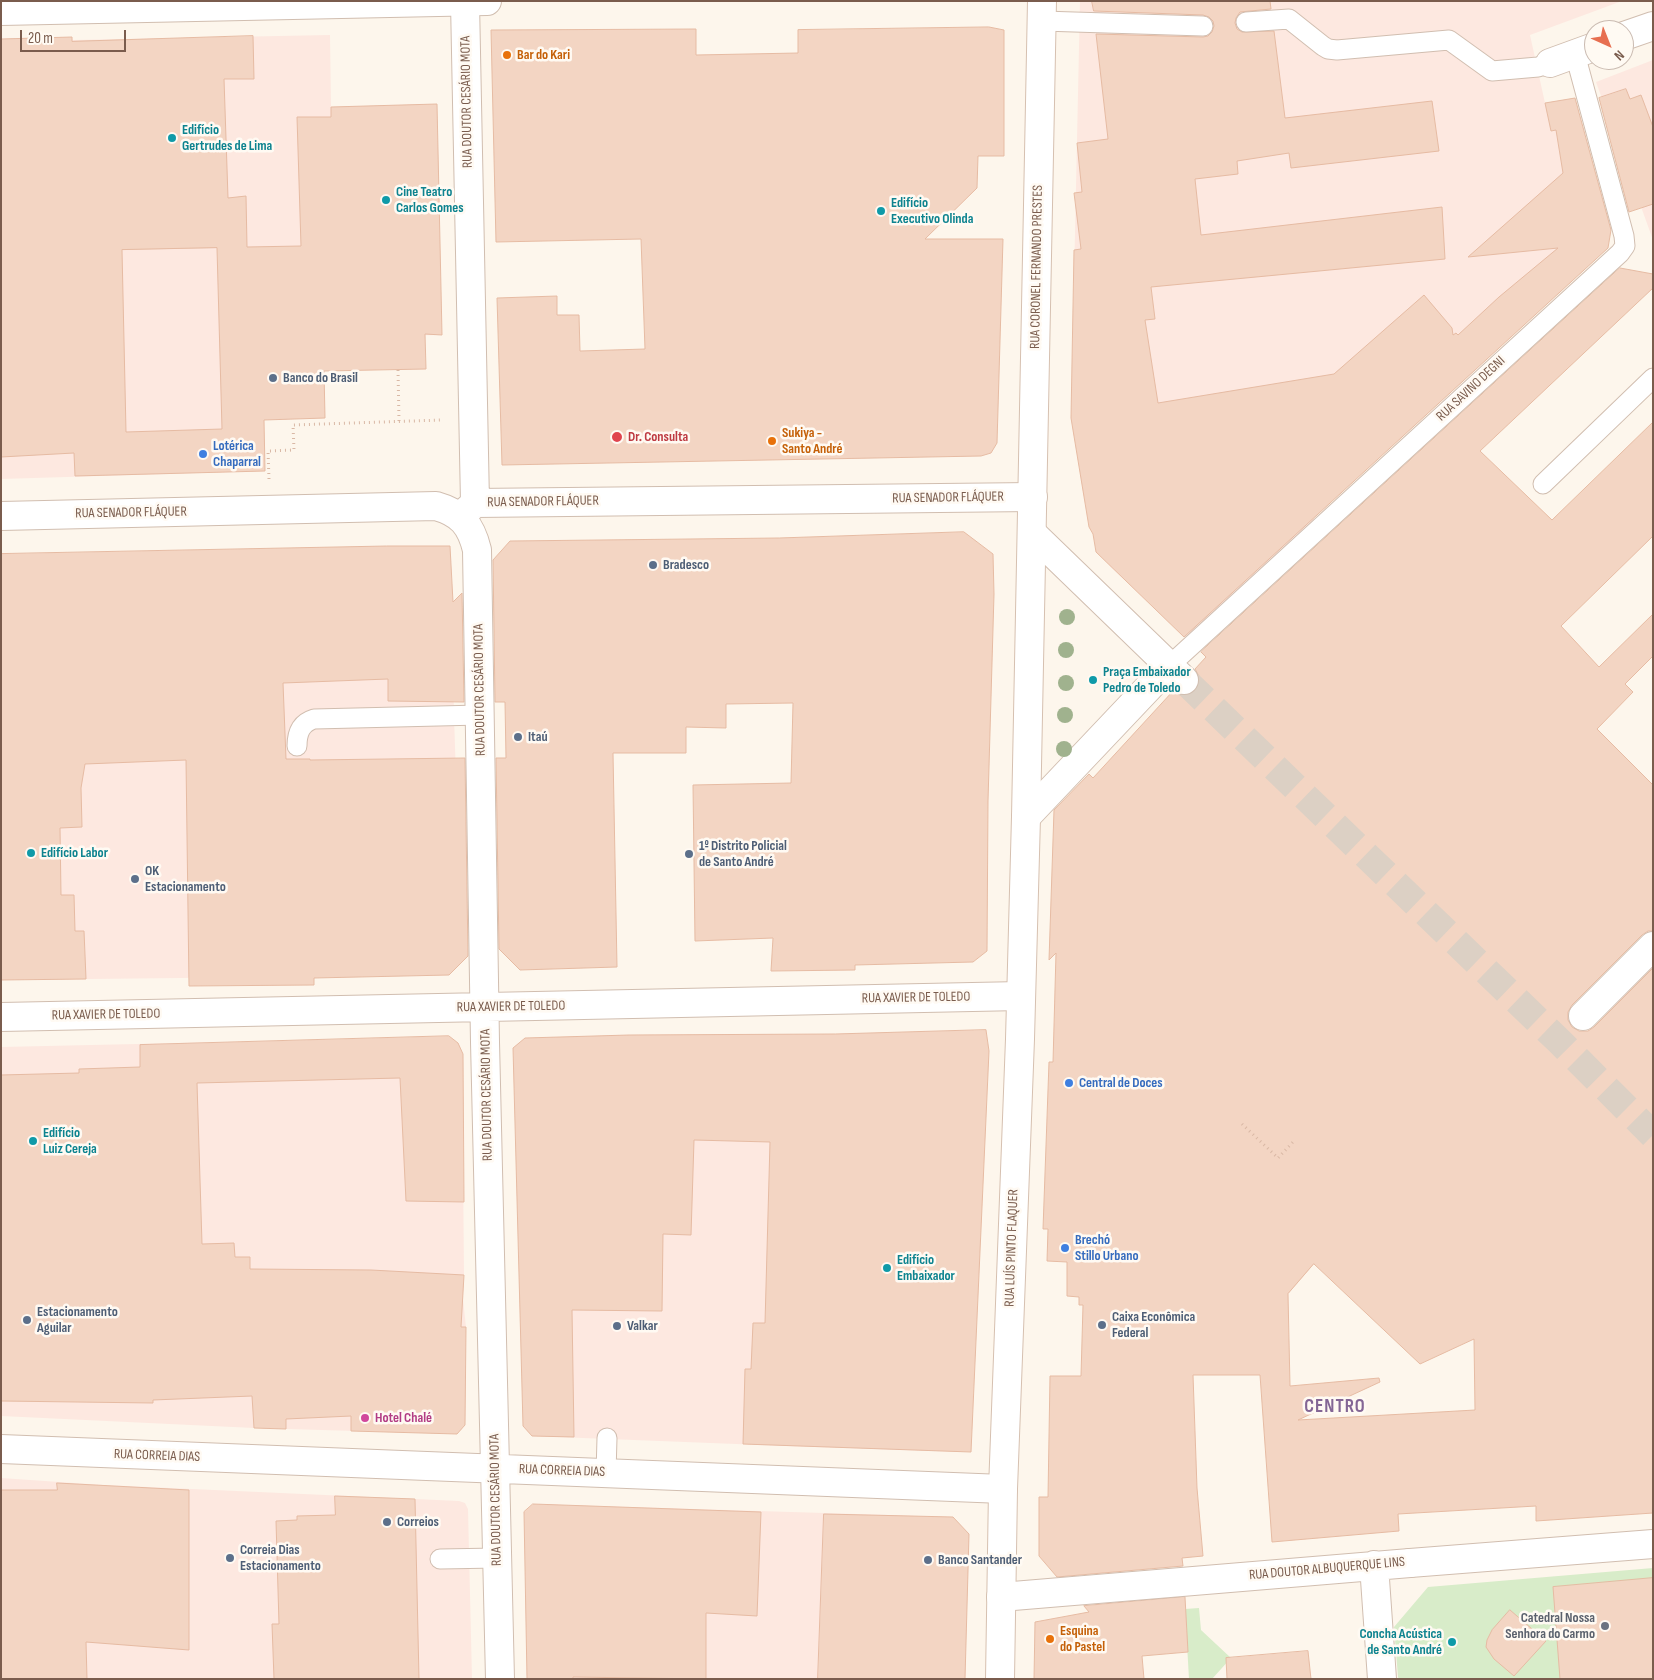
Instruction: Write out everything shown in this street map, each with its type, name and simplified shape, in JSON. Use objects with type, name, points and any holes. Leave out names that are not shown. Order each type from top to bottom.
[{"type":"street","points":[[1,11],[487,1]]},
{"type":"street","name":"RUA DOUTOR CESÁRIO MOTA","points":[[467,2],[474,420],[468,525],[477,550],[500,1679]]},
{"type":"street","name":"RUA CORONEL FERNANDO PRESTES","points":[[1032,533],[1042,11]]},
{"type":"street","points":[[1634,33],[1653,26]]},
{"type":"street","points":[[1550,63],[1584,50]]},
{"type":"street","name":"RUA SENADOR FLÁQUER","points":[[1,516],[436,506],[450,510],[468,510],[1033,497]]},
{"type":"street","points":[[1026,817],[1177,673],[1032,533]]},
{"type":"street","points":[[1026,817],[1032,533]]},
{"type":"street","name":"RUA LUÍS PINTO FLAQUER","points":[[1000,1679],[1003,1489],[1026,817]]},
{"type":"street","points":[[1583,1016],[1653,946]]},
{"type":"street","name":"RUA XAVIER DE TOLEDO","points":[[1,1017],[1021,996]]},
{"type":"street","name":"RUA CORREIA DIAS","points":[[1,1449],[1003,1489]]},
{"type":"street","name":"RUA DOUTOR ALBUQUERQUE LINS","points":[[1002,1597],[1374,1565],[1653,1544]]},
{"type":"street","points":[[1374,1565],[1382,1679]]},
{"type":"lane","points":[[1042,11],[1203,26]]},
{"type":"lane","points":[[1246,22],[1289,18],[1328,49],[1337,50],[1450,40],[1492,71],[1538,67],[1550,63]]},
{"type":"lane","name":"RUA SAVINO DEGNI","points":[[1177,673],[1620,253],[1625,246],[1589,70]]},
{"type":"lane","points":[[1543,484],[1653,378]]},
{"type":"lane","points":[[297,746],[298,732],[306,722],[314,719],[480,715]]},
{"type":"lane","points":[[606,1473],[607,1438]]},
{"type":"lane","points":[[440,1559],[498,1558]]},
{"type":"path","points":[[398,370],[399,422]]},
{"type":"path","points":[[269,510],[268,451],[294,450],[293,425],[474,420]]},
{"type":"path","points":[[1242,1124],[1278,1158],[1293,1142]]},
{"type":"shaded area","points":[[1080,1],[1622,1],[1530,35],[1545,103],[1575,98],[1584,143],[1610,233],[1609,240],[1602,253],[1313,518],[1318,523],[1188,640],[1110,566],[1093,534],[1083,492],[1071,418]]},
{"type":"shaded area","points":[[330,35],[331,107],[437,104],[442,335],[324,337],[325,418],[264,420],[265,471],[1,479],[1,39],[72,37],[73,40]]},
{"type":"shaded area","points":[[1653,60],[1653,240],[1596,82],[1627,70],[1634,70],[1634,67]]},
{"type":"shaded area","points":[[440,546],[451,556],[462,962],[449,975],[1,980],[1,554]]},
{"type":"shaded area","points":[[974,1030],[964,1451],[532,1436],[523,1426],[513,1048],[525,1038],[629,1035],[835,1034]]},
{"type":"shaded area","points":[[317,1040],[458,1043],[462,1051],[463,1299],[466,1327],[465,1425],[457,1434],[254,1428],[1,1416],[1,1047]]},
{"type":"shaded area","points":[[1,1478],[103,1485],[459,1501],[465,1503],[468,1509],[472,1679],[1,1679]]},
{"type":"shaded area","points":[[533,1504],[953,1517],[969,1534],[965,1679],[527,1679],[524,1512]]},
{"type":"green space","points":[[1653,1568],[1653,1679],[1399,1679],[1398,1677],[1394,1627],[1428,1587]]},
{"type":"green space","points":[[1199,1608],[1201,1630],[1231,1658],[1212,1679],[1189,1679],[1185,1609]]},
{"type":"building","points":[[1092,1],[1270,1],[1271,9],[1240,12],[1235,23],[1237,29],[1242,32],[1274,31],[1285,118],[1432,101],[1439,151],[1291,168],[1289,153],[1237,161],[1238,174],[1195,179],[1201,235],[1442,207],[1445,259],[1151,287],[1155,319],[1145,320],[1158,403],[1334,374],[1424,295],[1452,328],[1453,335],[1456,333],[1458,335],[1499,297],[1558,248],[1468,257],[1563,173],[1556,130],[1551,131],[1545,103],[1575,98],[1611,230],[1608,248],[1184,637],[1096,552],[1093,534],[1089,527],[1071,418],[1074,250],[1081,249],[1074,193],[1082,192],[1077,143],[1108,139],[1096,34],[1203,37],[1208,36],[1212,32],[1214,26],[1213,21],[1209,17],[1203,15],[1094,11]]},
{"type":"building","points":[[989,27],[1004,30],[1004,156],[978,156],[977,188],[925,239],[1003,239],[997,443],[991,453],[981,456],[502,465],[497,298],[557,296],[557,315],[579,315],[580,351],[645,349],[641,239],[496,242],[491,30],[696,29],[696,55],[798,53],[798,30]]},
{"type":"building","points":[[253,36],[254,79],[224,79],[228,198],[246,196],[247,247],[301,246],[297,117],[331,117],[331,107],[437,104],[442,335],[425,334],[426,369],[324,371],[325,418],[264,420],[265,471],[75,476],[74,453],[1,457],[1,39],[72,37],[72,41]],"holes":[[[217,248],[222,429],[126,432],[122,250]]]},
{"type":"building","points":[[1626,89],[1630,99],[1641,95],[1653,127],[1653,204],[1629,212],[1599,98]]},
{"type":"building","points":[[1620,268],[1653,274],[1653,288],[1480,451],[1552,520],[1653,422],[1653,536],[1561,626],[1599,667],[1653,614],[1653,656],[1625,684],[1633,692],[1597,729],[1653,785],[1653,931],[1648,931],[1642,935],[1572,1005],[1568,1012],[1568,1020],[1572,1027],[1579,1031],[1588,1031],[1653,968],[1653,1513],[1536,1521],[1536,1506],[1398,1514],[1399,1531],[1272,1542],[1260,1375],[1193,1375],[1197,1488],[1203,1556],[1182,1558],[1183,1566],[1057,1577],[1039,1556],[1039,1497],[1048,1497],[1050,1376],[1081,1376],[1083,1305],[1079,1305],[1079,1297],[1067,1296],[1067,1262],[1047,1261],[1048,1229],[1043,1229],[1049,1062],[1053,1062],[1056,953],[1049,960],[1054,810],[1089,774],[1093,778],[1173,691],[1180,695],[1188,695],[1196,690],[1199,684],[1199,676],[1195,669],[1206,657],[1201,652]],"holes":[[[1314,1264],[1420,1364],[1474,1339],[1475,1410],[1298,1420],[1380,1382],[1379,1378],[1290,1386],[1288,1294]]]},
{"type":"building","points":[[964,532],[993,554],[994,594],[988,801],[987,951],[973,962],[855,965],[855,970],[771,971],[773,938],[695,941],[693,785],[791,783],[793,703],[726,704],[726,728],[686,727],[686,753],[613,753],[617,967],[520,970],[499,949],[496,758],[506,758],[505,702],[495,702],[493,560],[510,541],[779,538]]},
{"type":"building","points":[[450,546],[453,602],[462,593],[464,702],[388,701],[388,679],[283,683],[286,759],[465,758],[468,956],[449,975],[314,978],[314,985],[189,986],[186,760],[85,764],[81,788],[82,827],[60,828],[61,895],[74,895],[75,931],[84,931],[86,979],[1,980],[1,554]]},
{"type":"building","points":[[986,1030],[989,1051],[971,1452],[743,1444],[745,1369],[751,1369],[753,1323],[765,1323],[770,1142],[694,1140],[691,1235],[663,1234],[662,1311],[572,1310],[574,1437],[532,1436],[523,1426],[513,1048],[525,1038]]},
{"type":"building","points":[[449,1036],[458,1043],[463,1054],[464,1202],[406,1201],[400,1078],[197,1083],[202,1244],[234,1243],[235,1257],[250,1257],[250,1269],[371,1270],[464,1275],[461,1327],[466,1327],[465,1425],[457,1434],[351,1431],[351,1416],[286,1419],[286,1429],[254,1428],[252,1396],[153,1400],[153,1403],[1,1401],[1,1075],[79,1073],[79,1069],[140,1067],[140,1045]]},
{"type":"building","points":[[57,1483],[189,1490],[189,1650],[86,1642],[87,1679],[1,1679],[1,1490],[57,1490]]},
{"type":"building","points":[[335,1496],[415,1499],[419,1679],[274,1679],[272,1624],[279,1624],[276,1521],[297,1520],[297,1516],[335,1515]]},
{"type":"building","points":[[533,1504],[761,1512],[757,1616],[706,1613],[706,1679],[573,1677],[573,1679],[527,1679],[524,1512]]},
{"type":"building","points":[[824,1514],[953,1517],[969,1534],[965,1679],[818,1679]]},
{"type":"building","name":"Catedral Nossa Senhora do Carmo","points":[[1653,1578],[1653,1679],[1560,1679],[1553,1587]]},
{"type":"building","points":[[1185,1597],[1188,1652],[1142,1656],[1144,1679],[1034,1679],[1035,1622],[1089,1612],[1084,1606]]},
{"type":"building","points":[[1510,1610],[1546,1641],[1514,1676],[1494,1659],[1486,1647],[1492,1630]]},
{"type":"building","points":[[1308,1651],[1311,1679],[1227,1679],[1226,1658]]},
{"type":"tunnel","points":[[1184,680],[1559,1041],[1653,1135]]},
{"type":"place","name":"Bar do Kari","points":[[507,55]]},
{"type":"place","name":"Edifício Gertrudes de Lima","points":[[172,138]]},
{"type":"place","name":"Cine Teatro Carlos Gomes","points":[[386,200]]},
{"type":"place","name":"Edifício Executivo Olinda","points":[[881,211]]},
{"type":"place","name":"Banco do Brasil","points":[[273,378]]},
{"type":"place","name":"Dr. Consulta","points":[[617,437]]},
{"type":"place","name":"Sukiya - Santo André","points":[[772,441]]},
{"type":"place","name":"Lotérica Chaparral","points":[[203,454]]},
{"type":"place","name":"Bradesco","points":[[653,565]]},
{"type":"place","name":"Praça Embaixador Pedro de Toledo","points":[[1093,680]]},
{"type":"place","name":"Itaú","points":[[518,737]]},
{"type":"place","name":"Edifício Labor","points":[[31,853]]},
{"type":"place","name":"1º Distrito Policial de Santo André","points":[[689,854]]},
{"type":"place","name":"OK Estacionamento","points":[[135,879]]},
{"type":"place","name":"Central de Doces","points":[[1069,1083]]},
{"type":"place","name":"Edifício Luiz Cereja","points":[[33,1141]]},
{"type":"place","name":"Brechó Stillo Urbano","points":[[1065,1248]]},
{"type":"place","name":"Edifício Embaixador","points":[[887,1268]]},
{"type":"place","name":"Estacionamento Aguilar","points":[[27,1320]]},
{"type":"place","name":"Caixa Econômica Federal","points":[[1102,1325]]},
{"type":"place","name":"Valkar","points":[[617,1326]]},
{"type":"place","name":"Hotel Chalé","points":[[365,1418]]},
{"type":"place","name":"Correios","points":[[387,1522]]},
{"type":"place","name":"Correia Dias Estacionamento","points":[[230,1558]]},
{"type":"place","name":"Banco Santander","points":[[928,1560]]},
{"type":"place","name":"Catedral Nossa Senhora do Carmo","points":[[1605,1626]]},
{"type":"place","name":"Esquina do Pastel","points":[[1050,1639]]},
{"type":"place","name":"Concha Acústica de Santo André","points":[[1452,1642]]},
{"type":"district","name":"CENTRO","points":[[1335,1407]]}]
